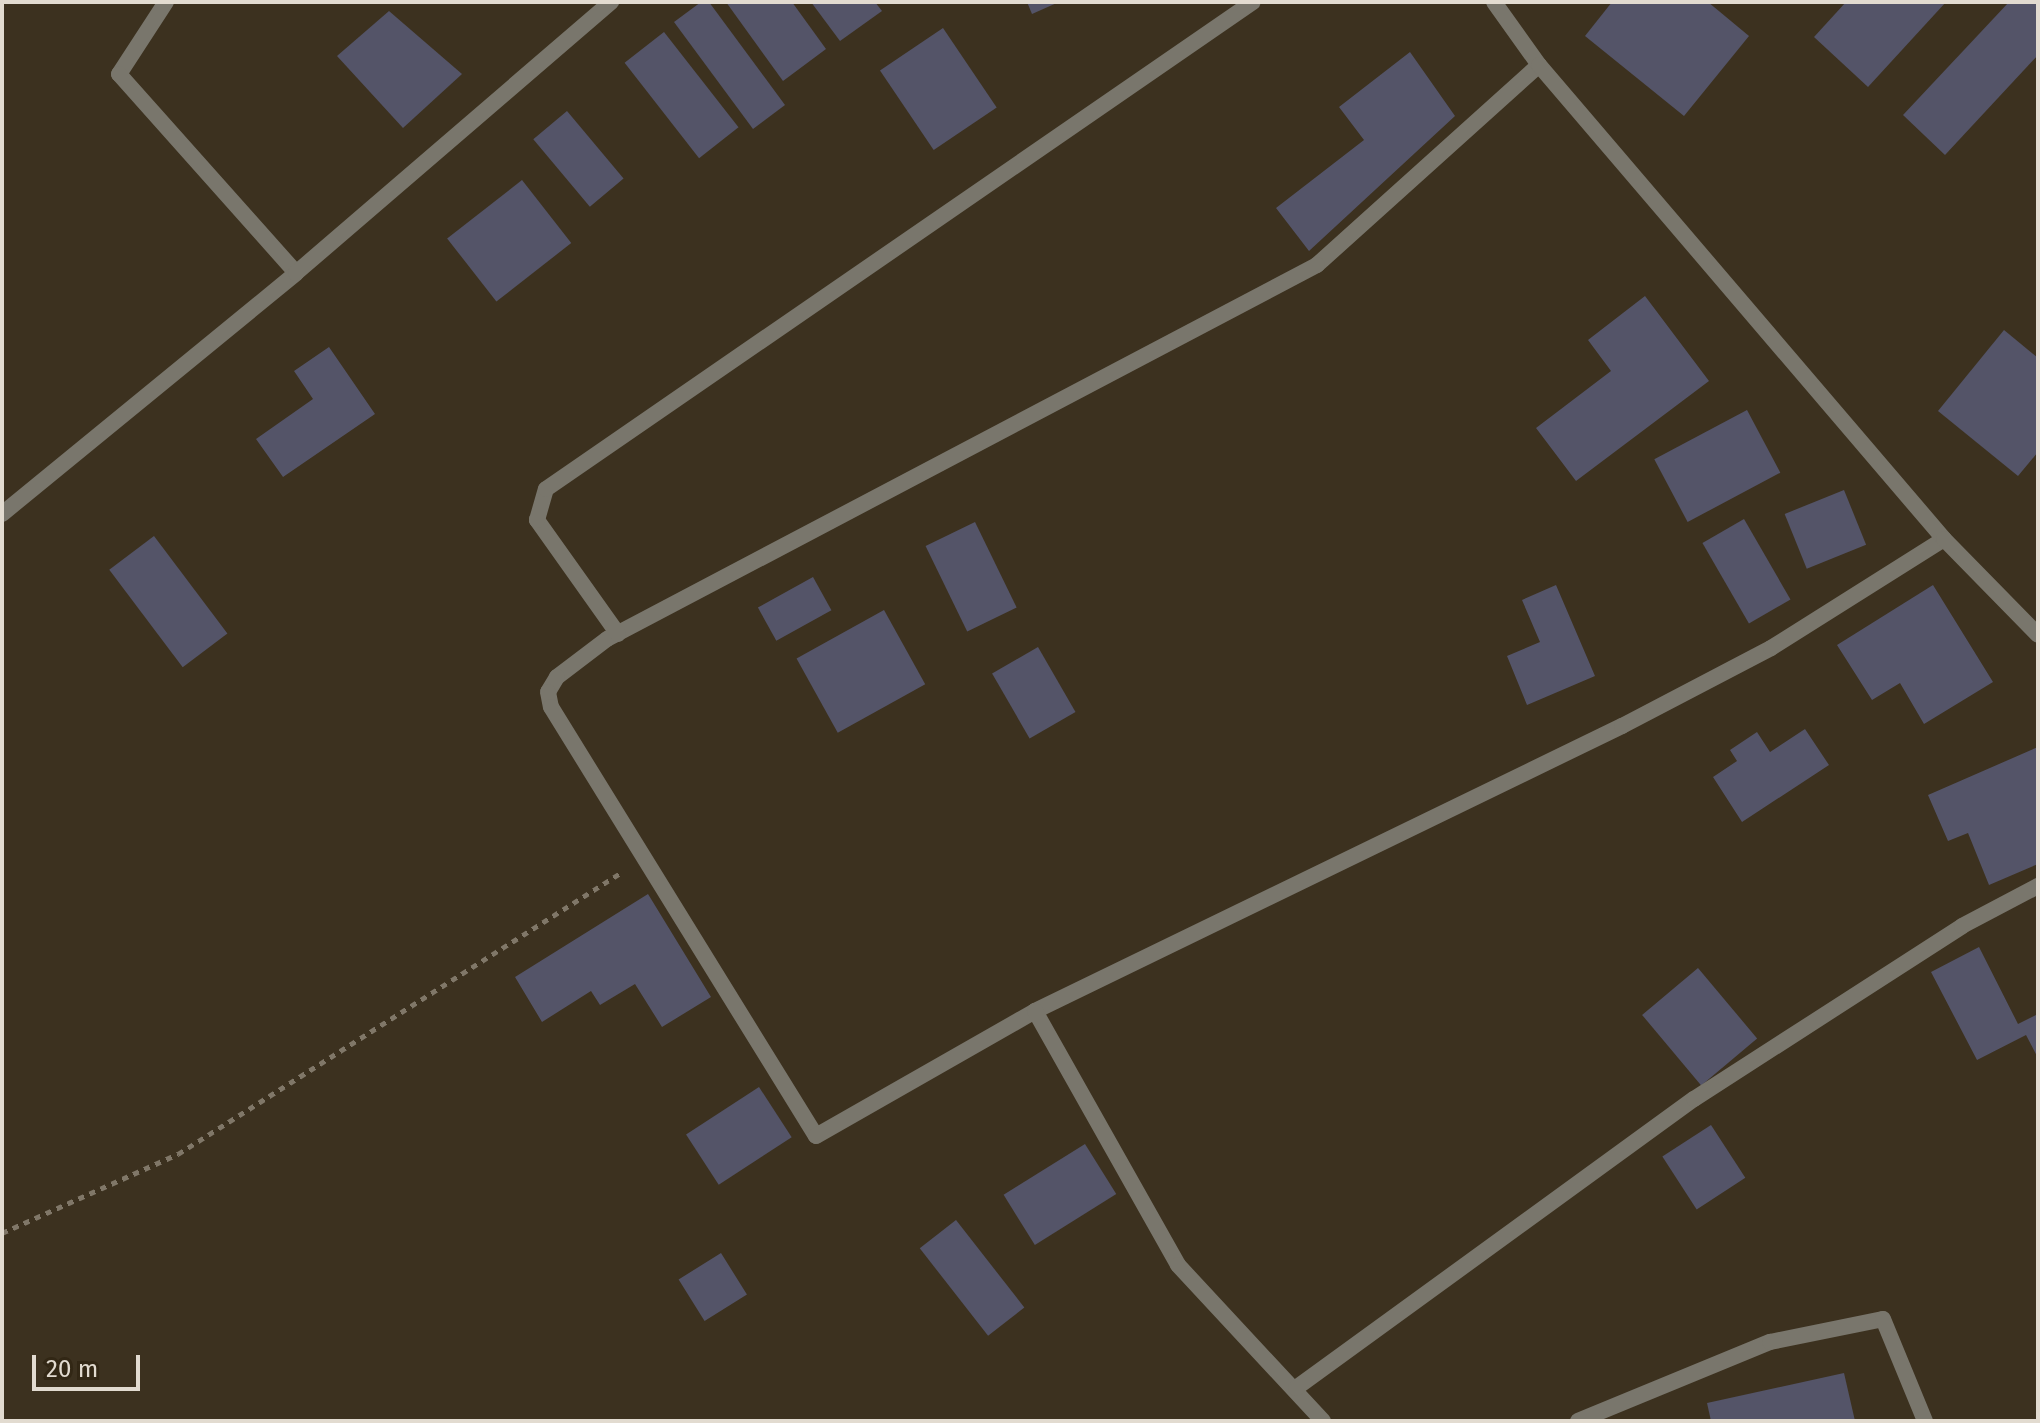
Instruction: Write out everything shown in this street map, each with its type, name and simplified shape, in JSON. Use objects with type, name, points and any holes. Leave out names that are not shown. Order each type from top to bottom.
[{"type":"street","points":[[166,2],[119,74],[296,273]]},
{"type":"street","points":[[2,514],[296,273],[611,2]]},
{"type":"street","points":[[618,634],[537,520],[546,489],[1253,2]]},
{"type":"street","points":[[1494,2],[1539,65],[1944,539],[2038,635]]},
{"type":"street","points":[[1539,65],[1317,265],[618,634],[573,662],[548,692],[551,707],[816,1136],[1035,1011],[1622,726],[1771,648],[1944,539]]},
{"type":"street","points":[[1296,1388],[1694,1099],[1962,926],[2038,886]]},
{"type":"street","points":[[1035,1011],[1178,1265],[1296,1388],[1323,1421]]},
{"type":"street","points":[[1578,1421],[1770,1342],[1883,1319],[1925,1421]]},
{"type":"path","points":[[2,1233],[178,1154],[645,858]]},
{"type":"building","points":[[701,2],[709,2],[785,105],[753,129],[674,22]]},
{"type":"building","points":[[726,2],[792,2],[826,49],[783,81]]},
{"type":"building","points":[[811,2],[875,2],[882,11],[840,41]]},
{"type":"building","points":[[1027,2],[1059,2],[1032,14]]},
{"type":"building","points":[[1612,2],[1708,2],[1749,36],[1684,116],[1585,36]]},
{"type":"building","points":[[1846,2],[1946,2],[1868,87],[1814,37]]},
{"type":"building","points":[[2009,2],[2038,2],[2038,55],[1945,155],[1903,115]]},
{"type":"building","points":[[389,11],[462,74],[403,128],[337,56]]},
{"type":"building","points":[[943,28],[997,108],[934,150],[880,70]]},
{"type":"building","points":[[664,32],[738,127],[699,158],[625,63]]},
{"type":"building","points":[[1410,52],[1455,116],[1309,251],[1276,208],[1364,140],[1339,107]]},
{"type":"building","points":[[567,111],[624,178],[590,207],[533,139]]},
{"type":"building","points":[[522,180],[571,243],[496,302],[447,238]]},
{"type":"building","points":[[1645,296],[1709,381],[1576,481],[1536,428],[1611,371],[1588,340]]},
{"type":"building","points":[[2004,330],[2038,358],[2038,452],[2018,476],[1938,411]]},
{"type":"building","points":[[329,347],[375,414],[283,477],[256,439],[313,399],[294,371]]},
{"type":"building","points":[[1747,410],[1780,473],[1688,522],[1654,459]]},
{"type":"building","points":[[1844,490],[1866,545],[1807,569],[1785,514]]},
{"type":"building","points":[[1744,519],[1790,600],[1749,624],[1702,543]]},
{"type":"building","points":[[975,522],[1017,607],[967,631],[926,546]]},
{"type":"building","points":[[154,536],[227,633],[183,667],[109,570]]},
{"type":"building","points":[[813,577],[831,610],[776,641],[758,608]]},
{"type":"building","points":[[1556,585],[1595,676],[1527,705],[1507,656],[1540,642],[1522,600]]},
{"type":"building","points":[[1933,585],[1993,682],[1924,724],[1900,683],[1872,700],[1837,645]]},
{"type":"building","points":[[884,610],[925,684],[838,733],[797,658]]},
{"type":"building","points":[[1038,647],[1076,712],[1030,738],[992,674]]},
{"type":"building","points":[[1805,729],[1829,765],[1742,822],[1713,777],[1737,761],[1730,750],[1757,732],[1770,752]]},
{"type":"building","points":[[2038,747],[2038,864],[1989,885],[1968,833],[1948,841],[1928,795]]},
{"type":"building","points":[[648,894],[711,997],[662,1027],[635,984],[600,1005],[591,991],[542,1022],[515,977]]},
{"type":"building","points":[[1979,947],[2018,1024],[2038,1014],[2038,1058],[2026,1035],[1977,1060],[1931,972]]},
{"type":"building","points":[[1698,968],[1757,1038],[1701,1085],[1642,1015]]},
{"type":"building","points":[[759,1087],[792,1137],[719,1185],[686,1134]]},
{"type":"building","points":[[1711,1125],[1745,1178],[1697,1209],[1662,1157]]},
{"type":"building","points":[[1085,1144],[1116,1194],[1035,1245],[1004,1195]]},
{"type":"building","points":[[956,1220],[1024,1307],[988,1336],[920,1248]]},
{"type":"building","points":[[721,1253],[747,1295],[705,1321],[679,1279]]},
{"type":"building","points":[[1844,1373],[1855,1421],[1711,1421],[1707,1403]]}]
